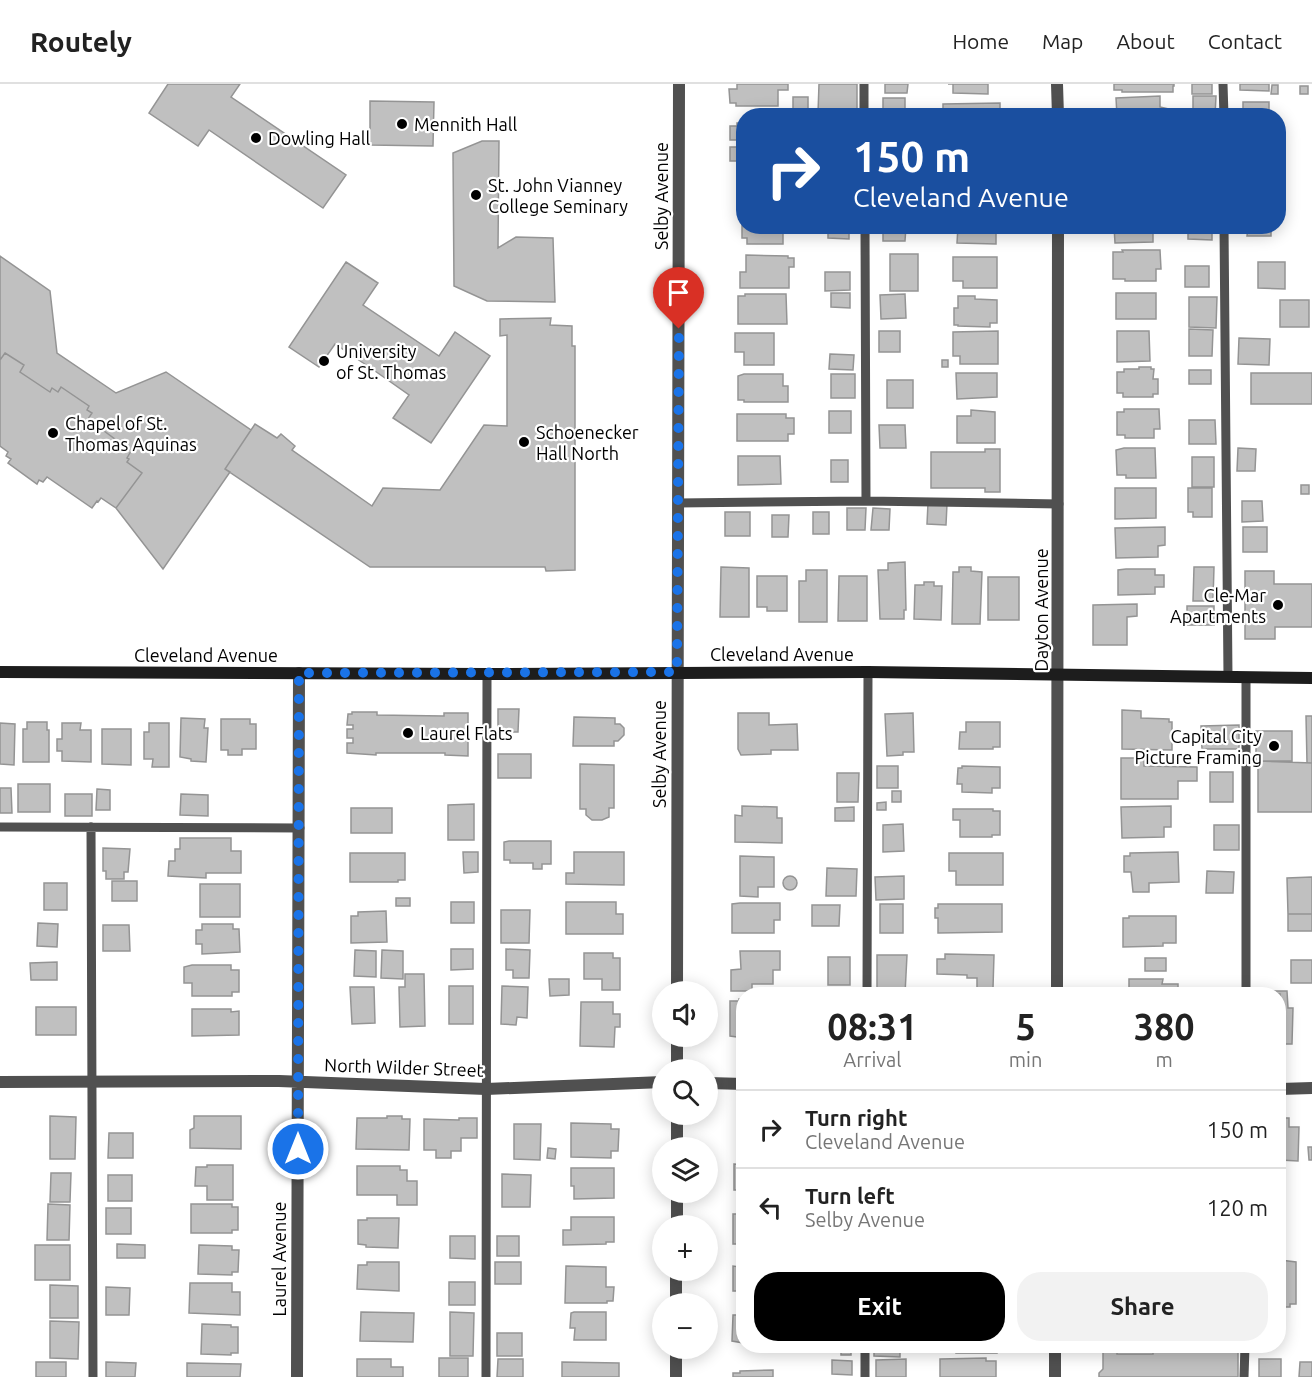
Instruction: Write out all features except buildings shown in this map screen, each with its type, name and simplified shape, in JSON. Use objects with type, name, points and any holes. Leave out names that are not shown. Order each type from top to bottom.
[{"type":"street","name":"Selby Avenue","points":[[677,981],[679,84]]},
{"type":"street","points":[[1057,84],[1058,108]]},
{"type":"street","name":"Dayton Avenue","points":[[1057,987],[1058,234]]},
{"type":"street","name":"Cleveland Avenue","points":[[0,672],[487,674],[868,672],[1312,678]]},
{"type":"street","name":"Laurel Avenue","points":[[297,1377],[299,673]]},
{"type":"street","name":"North Wilder Street","points":[[0,1082],[298,1082],[486,1089],[652,1082]]},
{"type":"street","points":[[718,1083],[736,1084]]},
{"type":"street","points":[[1286,1089],[1312,1089]]},
{"type":"street","points":[[1055,1353],[1055,1377]]},
{"type":"street","points":[[675,1377],[676,1359]]},
{"type":"lane","points":[[864,84],[864,108]]},
{"type":"lane","points":[[1223,84],[1224,108]]},
{"type":"lane","points":[[865,234],[866,501]]},
{"type":"lane","points":[[1224,234],[1228,677]]},
{"type":"lane","points":[[678,503],[866,501],[1059,504]]},
{"type":"lane","points":[[867,987],[868,672]]},
{"type":"lane","points":[[486,1377],[487,674]]},
{"type":"lane","points":[[1246,677],[1246,987]]},
{"type":"lane","points":[[0,827],[300,828]]},
{"type":"lane","points":[[91,827],[93,1377]]},
{"type":"lane","points":[[865,1353],[865,1377]]},
{"type":"lane","points":[[1244,1377],[1245,1353]]},
{"type":"place","name":"Mennith Hall","points":[[402,124]]},
{"type":"place","name":"Dowling Hall","points":[[256,138]]},
{"type":"place","name":"St. John Vianney College Seminary","points":[[476,195]]},
{"type":"place","name":"University of St. Thomas","points":[[324,361]]},
{"type":"place","name":"Chapel of St. Thomas Aquinas","points":[[53,433]]},
{"type":"place","name":"Schoenecker Hall North","points":[[524,442]]},
{"type":"place","name":"Cle-Mar Apartments","points":[[1278,605]]},
{"type":"place","name":"Laurel Flats","points":[[408,733]]},
{"type":"place","name":"Capital City Picture Framing","points":[[1274,746]]},
{"type":"route","points":[[298,1149],[299,673],[677,672],[679,329]]}]
